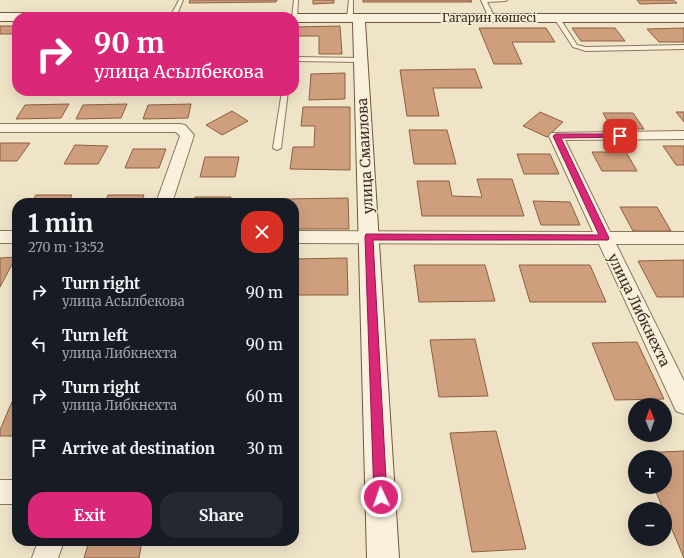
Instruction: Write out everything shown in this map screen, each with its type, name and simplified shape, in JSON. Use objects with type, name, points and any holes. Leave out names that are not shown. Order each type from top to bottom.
[{"type":"street","name":"Гагарин көшесі","points":[[299,17],[353,12],[492,18],[684,18]]},
{"type":"street","name":"улица Смаилова","points":[[353,12],[361,60],[383,558]]},
{"type":"street","points":[[0,17],[12,17]]},
{"type":"street","points":[[0,128],[180,128],[187,135],[166,198]]},
{"type":"street","name":"улица Либкнехта","points":[[684,135],[556,136],[684,404]]},
{"type":"street","points":[[0,237],[12,237]]},
{"type":"street","points":[[299,237],[684,238]]},
{"type":"street","points":[[0,492],[12,492]]},
{"type":"street","points":[[46,558],[50,546]]},
{"type":"lane","points":[[175,12],[181,0]]},
{"type":"lane","points":[[295,12],[296,0]]},
{"type":"lane","points":[[492,18],[484,0],[505,0]]},
{"type":"lane","points":[[556,18],[575,46],[579,48],[684,47]]},
{"type":"lane","points":[[299,59],[361,60]]},
{"type":"lane","points":[[277,148],[284,96]]},
{"type":"building","points":[[190,0],[277,0],[276,2],[189,3]]},
{"type":"building","points":[[313,0],[334,0],[334,3],[313,4]]},
{"type":"building","points":[[363,0],[471,0],[472,2],[363,2]]},
{"type":"building","points":[[637,0],[673,0],[677,3],[640,4]]},
{"type":"building","points":[[0,26],[12,26],[12,34],[0,34]]},
{"type":"building","points":[[340,26],[342,54],[319,54],[319,36],[299,36],[299,27]]},
{"type":"building","points":[[479,28],[546,28],[555,42],[512,42],[522,64],[494,64]]},
{"type":"building","points":[[572,28],[615,28],[625,41],[581,41]]},
{"type":"building","points":[[684,28],[684,42],[659,42],[647,29]]},
{"type":"building","points":[[475,69],[482,88],[433,88],[439,116],[407,116],[400,70]]},
{"type":"building","points":[[345,73],[345,99],[309,100],[311,74]]},
{"type":"building","points":[[69,104],[61,118],[16,119],[25,105]]},
{"type":"building","points":[[127,104],[121,118],[76,119],[83,105]]},
{"type":"building","points":[[191,104],[188,118],[143,119],[148,105]]},
{"type":"building","points":[[303,107],[350,107],[350,170],[290,169],[293,147],[314,147],[315,126],[301,126]]},
{"type":"building","points":[[232,111],[248,121],[222,135],[206,125]]},
{"type":"building","points":[[540,112],[563,122],[547,137],[523,126]]},
{"type":"building","points":[[676,112],[684,112],[684,122]]},
{"type":"building","points":[[603,113],[633,113],[644,129],[612,129]]},
{"type":"building","points":[[409,130],[447,130],[456,164],[414,164]]},
{"type":"building","points":[[0,143],[30,143],[17,161],[0,161]]},
{"type":"building","points":[[75,145],[108,146],[98,164],[64,164]]},
{"type":"building","points":[[663,146],[684,146],[684,165],[676,165]]},
{"type":"building","points":[[133,149],[166,149],[159,168],[125,168]]},
{"type":"building","points":[[592,152],[626,152],[637,171],[602,171]]},
{"type":"building","points":[[517,154],[550,154],[559,174],[524,174]]},
{"type":"building","points":[[205,157],[239,157],[235,177],[200,177]]},
{"type":"building","points":[[477,179],[512,179],[524,216],[422,216],[417,181],[449,181],[452,196],[482,197]]},
{"type":"building","points":[[36,195],[72,195],[70,198],[34,198]]},
{"type":"building","points":[[108,195],[144,195],[143,198],[107,198]]},
{"type":"building","points":[[195,197],[231,197],[231,198]]},
{"type":"building","points":[[348,198],[349,229],[299,229],[299,199]]},
{"type":"building","points":[[533,201],[570,202],[580,225],[541,225]]},
{"type":"building","points":[[620,207],[657,207],[671,231],[633,231]]},
{"type":"building","points":[[12,257],[12,264],[0,287],[0,258]]},
{"type":"building","points":[[347,258],[348,295],[299,295],[299,259]]},
{"type":"building","points":[[684,260],[684,297],[657,297],[638,261]]},
{"type":"building","points":[[414,265],[485,265],[495,301],[419,302]]},
{"type":"building","points":[[519,265],[590,265],[606,302],[530,302]]},
{"type":"building","points":[[475,339],[488,396],[439,397],[430,340]]},
{"type":"building","points":[[637,342],[664,398],[628,398],[628,400],[615,400],[592,343]]},
{"type":"building","points":[[12,402],[12,436],[0,436],[0,430]]},
{"type":"building","points":[[496,431],[526,549],[472,552],[450,433]]},
{"type":"building","points":[[684,451],[684,558],[672,530],[672,502],[660,502],[657,494],[672,494],[672,452]]},
{"type":"building","points":[[88,546],[141,546],[139,558],[84,558]]},
{"type":"route","points":[[381,497],[369,237],[605,238],[556,136],[620,136]]}]
